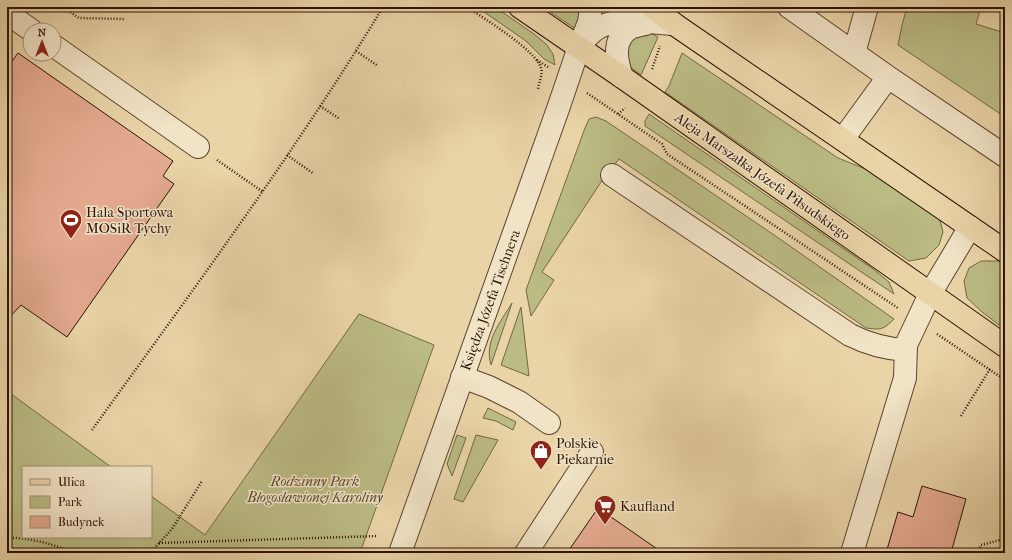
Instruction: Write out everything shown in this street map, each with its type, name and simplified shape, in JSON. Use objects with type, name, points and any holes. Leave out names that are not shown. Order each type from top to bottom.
[{"type":"main road","name":"Aleja Marszałka Józefa Piłsudskiego","points":[[520,7],[1005,346]]},
{"type":"main road","points":[[650,15],[674,24],[1005,251]]},
{"type":"street","name":"Księdza Józefa Tischnera","points":[[400,553],[589,22],[591,7]]},
{"type":"street","points":[[789,7],[888,77],[1005,156]]},
{"type":"street","points":[[854,53],[867,7]]},
{"type":"street","points":[[7,13],[22,24]]},
{"type":"street","points":[[579,47],[591,33],[602,26],[615,22],[631,22],[650,15]]},
{"type":"street","points":[[622,77],[617,63],[616,53],[622,36],[630,28],[650,15]]},
{"type":"street","points":[[62,52],[198,148]]},
{"type":"street","points":[[843,139],[888,77]]},
{"type":"street","points":[[612,175],[850,335],[876,346],[906,350]]},
{"type":"street","points":[[852,553],[905,378],[906,345],[930,294],[970,227]]},
{"type":"street","points":[[462,377],[489,387],[519,402],[549,422]]},
{"type":"street","points":[[526,553],[592,452]]},
{"type":"path","points":[[63,7],[79,18],[124,19]]},
{"type":"path","points":[[92,430],[262,192],[320,106],[382,7]]},
{"type":"path","points":[[467,7],[523,46],[535,58],[662,144],[667,154],[1005,380]]},
{"type":"path","points":[[618,114],[628,106],[651,72],[661,42],[674,24]]},
{"type":"path","points":[[356,50],[378,66]]},
{"type":"path","points":[[535,58],[541,68],[537,93]]},
{"type":"path","points":[[320,106],[340,119]]},
{"type":"path","points":[[198,148],[262,192]]},
{"type":"path","points":[[287,155],[314,174]]},
{"type":"path","points":[[961,416],[990,370]]},
{"type":"path","points":[[150,553],[172,529],[202,481]]},
{"type":"path","points":[[1000,540],[1005,522]]},
{"type":"path","points":[[159,544],[378,536]]},
{"type":"path","points":[[7,538],[41,542],[73,553]]},
{"type":"path","points":[[1000,540],[1005,545]]},
{"type":"path","points":[[978,553],[981,545],[1000,540]]},
{"type":"path","points":[[7,548],[53,553]]},
{"type":"green space","points":[[477,7],[495,7],[534,34],[546,44],[553,54],[555,65],[544,59],[526,41]]},
{"type":"green space","points":[[543,7],[584,7],[579,31]]},
{"type":"green space","points":[[907,7],[981,7],[976,24],[1005,33],[1005,117],[898,45]]},
{"type":"green space","points":[[649,32],[658,37],[641,75],[629,66],[624,53],[630,38]]},
{"type":"green space","points":[[682,53],[838,158],[888,178],[939,217],[943,232],[939,245],[926,258],[909,261],[665,92],[669,86]]},
{"type":"green space","points":[[649,114],[873,269],[889,282],[894,294],[645,126],[645,121]]},
{"type":"green space","points":[[596,117],[606,121],[777,237],[894,319],[882,328],[866,328],[619,159],[601,182],[542,272],[554,280],[531,316],[526,290],[585,128],[589,119]]},
{"type":"green space","points":[[981,261],[998,261],[1005,265],[1005,317],[999,325],[967,298],[964,281],[969,268]]},
{"type":"green space","points":[[512,303],[491,365],[489,356],[491,340],[494,332]]},
{"type":"green space","points":[[521,307],[529,376],[501,365]]},
{"type":"green space","name":"Rodzinny Park Błogosławionej Karoliny","points":[[359,314],[434,345],[360,553],[7,553],[7,391],[110,466],[22,466],[22,538],[152,538],[152,497],[205,535]]},
{"type":"green space","points":[[488,408],[516,422],[513,430],[496,421],[483,418]]},
{"type":"green space","points":[[457,435],[466,438],[452,476],[447,464]]},
{"type":"green space","points":[[476,435],[498,440],[463,502],[454,499]]},
{"type":"building","name":"Hala Sportowa MOSiR Tychy","points":[[18,53],[22,56],[22,62],[31,62],[173,161],[163,176],[174,184],[67,337],[21,305],[7,320],[7,68]]},
{"type":"building","points":[[922,486],[966,499],[951,553],[886,553],[898,512],[913,517]]},
{"type":"building","name":"Kaufland","points":[[598,508],[663,553],[567,553]]},
{"type":"place","name":"Hala Sportowa MOSiR Tychy","points":[[71,240]]},
{"type":"place","name":"Polskie Piekarnie","points":[[541,470]]},
{"type":"place","name":"Kaufland","points":[[605,526]]}]
